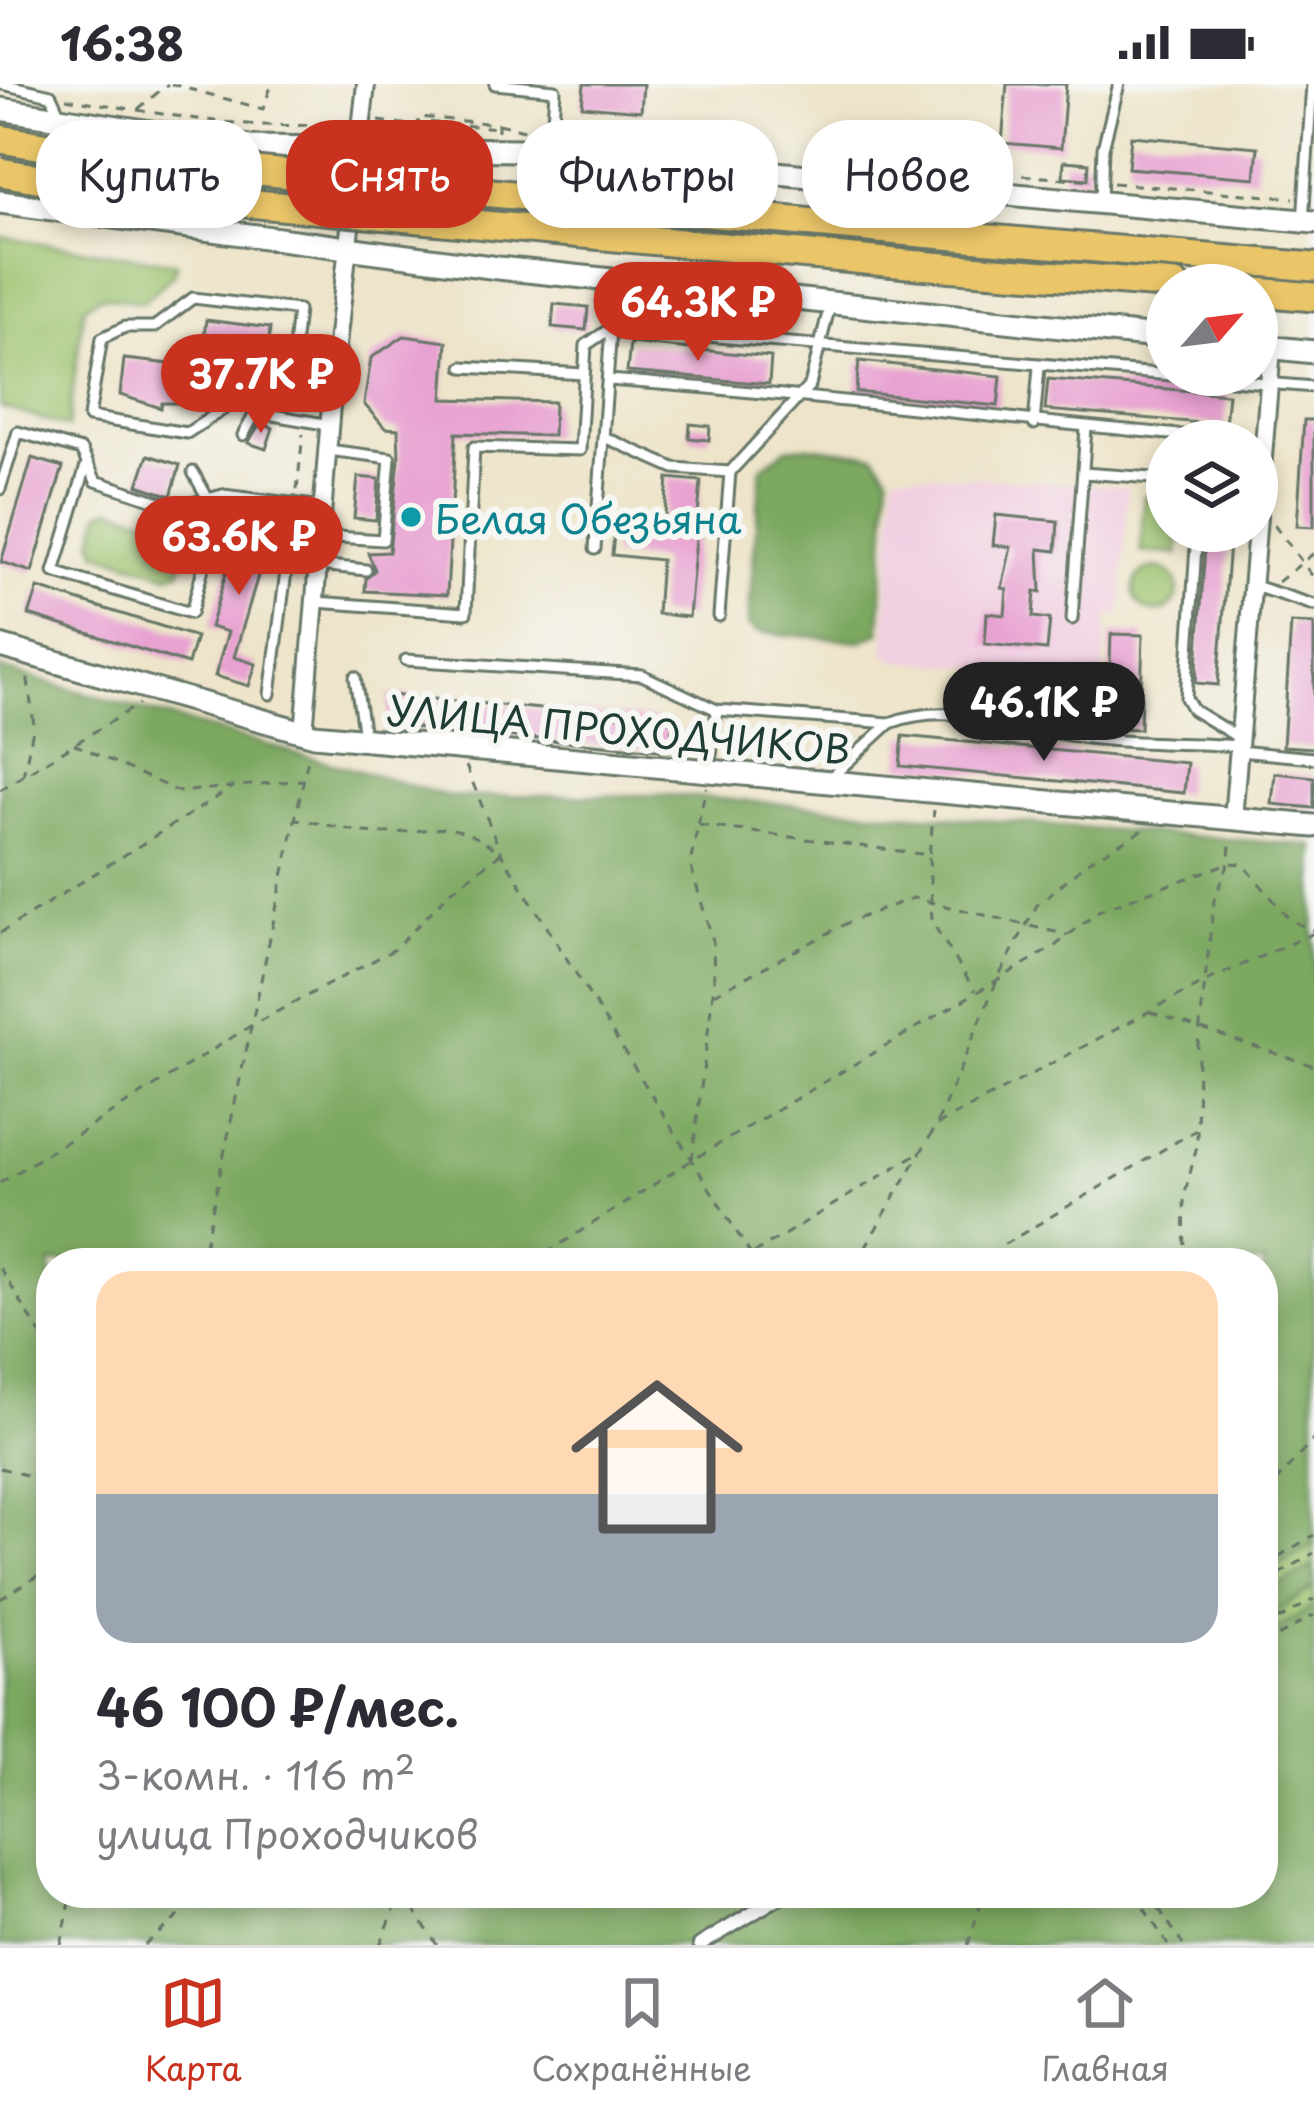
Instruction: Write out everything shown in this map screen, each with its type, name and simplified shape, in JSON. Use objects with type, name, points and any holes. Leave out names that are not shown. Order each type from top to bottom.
[{"type":"main road","points":[[0,139],[117,158],[1314,266]]},
{"type":"main road","points":[[0,172],[116,190],[1146,283]]},
{"type":"main road","points":[[1278,294],[1314,297]]},
{"type":"street","points":[[357,119],[366,84]]},
{"type":"street","points":[[0,109],[53,120]]},
{"type":"street","points":[[262,155],[276,165],[289,195],[272,223],[262,227]]},
{"type":"street","points":[[778,174],[1309,222]]},
{"type":"street","points":[[0,202],[242,236],[348,237],[830,305],[1146,336]]},
{"type":"street","points":[[242,236],[260,228]]},
{"type":"street","points":[[309,734],[333,381],[349,228]]},
{"type":"street","points":[[348,237],[353,228]]},
{"type":"street","points":[[1278,348],[1314,352]]},
{"type":"street","points":[[1232,825],[1260,588],[1260,552]]},
{"type":"street","name":"УЛИЦА ПРОХОДЧИКОВ","points":[[0,646],[156,694],[309,734],[365,742],[1167,813],[1232,825],[1314,826]]},
{"type":"street","points":[[700,1945],[761,1908]]},
{"type":"lane","points":[[2,84],[51,95]]},
{"type":"lane","points":[[51,95],[58,84]]},
{"type":"lane","points":[[495,84],[556,87],[553,120]]},
{"type":"lane","points":[[1101,205],[1103,148],[1119,84]]},
{"type":"lane","points":[[1309,222],[1312,84]]},
{"type":"lane","points":[[51,95],[62,120]]},
{"type":"lane","points":[[194,298],[298,310],[291,376],[273,394],[242,397],[188,433],[89,417],[102,338],[124,326],[154,327],[194,298]]},
{"type":"lane","points":[[719,616],[730,472],[810,385],[830,305]]},
{"type":"lane","points":[[595,550],[611,328]]},
{"type":"lane","points":[[316,602],[466,614],[473,447],[580,450],[586,345],[611,328],[1146,374]]},
{"type":"lane","points":[[1034,424],[1039,367]]},
{"type":"lane","points":[[463,368],[584,374]]},
{"type":"lane","points":[[291,376],[333,381]]},
{"type":"lane","points":[[608,380],[802,393],[1034,424],[1146,433]]},
{"type":"lane","points":[[1278,384],[1314,387]]},
{"type":"lane","points":[[243,435],[256,412],[330,424]]},
{"type":"lane","points":[[1072,619],[1086,428]]},
{"type":"lane","points":[[0,489],[18,432],[81,450],[97,481],[175,507],[223,495],[323,507]]},
{"type":"lane","points":[[604,437],[674,468],[730,472]]},
{"type":"lane","points":[[321,536],[383,540],[390,458],[328,450]]},
{"type":"lane","points":[[86,466],[54,572],[191,613],[223,495]]},
{"type":"lane","points":[[193,472],[208,499]]},
{"type":"lane","points":[[1082,472],[1146,477]]},
{"type":"lane","points":[[270,694],[296,503]]},
{"type":"lane","points":[[1196,552],[1186,698],[1193,710],[1239,745]]},
{"type":"lane","points":[[319,565],[366,570]]},
{"type":"lane","points":[[1260,588],[1314,604]]},
{"type":"lane","points":[[406,660],[642,675],[717,710],[890,723]]},
{"type":"lane","points":[[355,677],[365,742]]},
{"type":"lane","points":[[709,773],[717,710]]},
{"type":"lane","points":[[824,783],[890,723],[916,712],[1024,722],[1061,734],[1239,745],[1314,758]]},
{"type":"path","points":[[138,110],[170,84],[263,109]]},
{"type":"path","points":[[219,97],[223,84]]},
{"type":"path","points":[[261,120],[272,84]]},
{"type":"path","points":[[51,95],[138,110],[250,120]]},
{"type":"path","points":[[349,102],[357,119]]},
{"type":"path","points":[[262,121],[323,125],[366,120]]},
{"type":"path","points":[[296,503],[305,421]]},
{"type":"path","points":[[1278,524],[1314,578]]},
{"type":"path","points":[[1260,588],[1314,554]]},
{"type":"path","points":[[23,776],[34,725],[25,654]]},
{"type":"path","points":[[0,790],[156,694]]},
{"type":"path","points":[[204,1248],[304,779],[309,734]]},
{"type":"path","points":[[74,744],[179,792],[304,779]]},
{"type":"path","points":[[466,772],[501,853],[747,1248]]},
{"type":"path","points":[[692,1160],[712,995],[713,941],[690,864],[709,773]]},
{"type":"path","points":[[0,933],[233,788]]},
{"type":"path","points":[[936,794],[929,855],[932,922],[975,992]]},
{"type":"path","points":[[865,1248],[936,1126],[998,978],[1037,905],[1089,861],[1167,813]]},
{"type":"path","points":[[296,818],[381,833],[443,826],[469,830],[501,853]]},
{"type":"path","points":[[697,824],[929,855]]},
{"type":"path","points":[[1185,1248],[1184,1197],[1197,1129],[1200,1032],[1214,900],[1229,863],[1232,825]]},
{"type":"path","points":[[0,1184],[252,1025],[394,949],[451,891],[501,853]]},
{"type":"path","points":[[555,1248],[692,1160],[1068,935],[1100,910],[1229,863],[1243,864],[1290,920],[1314,932]]},
{"type":"path","points":[[712,995],[850,921],[914,898],[1068,935]]},
{"type":"path","points":[[936,1126],[1206,981],[1314,932]]},
{"type":"path","points":[[1149,1012],[1314,1066]]},
{"type":"path","points":[[998,1248],[1197,1129]]},
{"type":"path","points":[[762,1248],[922,1150]]},
{"type":"path","points":[[0,1268],[36,1327]]},
{"type":"path","points":[[1278,1479],[1314,1439]]},
{"type":"path","points":[[0,1468],[36,1478]]},
{"type":"path","points":[[1278,1557],[1314,1535]]},
{"type":"path","points":[[1278,1574],[1314,1553]]},
{"type":"path","points":[[0,1600],[36,1577]]},
{"type":"path","points":[[1278,1620],[1314,1599]]},
{"type":"path","points":[[1278,1636],[1314,1615]]},
{"type":"path","points":[[61,1945],[69,1908]]},
{"type":"path","points":[[145,1945],[188,1908]]},
{"type":"path","points":[[380,1945],[396,1908]]},
{"type":"path","points":[[412,1908],[437,1945]]},
{"type":"path","points":[[968,1945],[979,1908]]},
{"type":"path","points":[[1144,1908],[1168,1945]]},
{"type":"path","points":[[1159,1908],[1183,1945]]},
{"type":"shaded area","points":[[895,472],[1128,487],[1121,615],[1108,615],[1103,676],[896,661],[884,654]]},
{"type":"green space","points":[[0,237],[176,263],[173,275],[143,302],[100,296],[84,307],[68,427],[0,407]]},
{"type":"green space","points":[[808,446],[875,455],[889,474],[880,632],[861,641],[757,632],[748,625],[761,468],[787,448]]},
{"type":"green space","points":[[1146,496],[1146,552],[1178,554],[1141,552]]},
{"type":"green space","points":[[112,508],[184,529],[188,540],[180,571],[169,575],[98,552],[93,541],[101,512]]},
{"type":"green space","points":[[1156,568],[1172,574],[1178,590],[1172,606],[1156,612],[1140,606],[1134,590],[1140,574]]},
{"type":"green space","points":[[0,669],[450,797],[668,795],[1314,846],[1314,1544],[1278,1565],[1278,1248],[36,1248],[36,1908],[1278,1908],[1278,1628],[1314,1606],[1314,1945],[0,1945]]},
{"type":"green space","points":[[1314,1544],[1314,1606],[1278,1628],[1278,1565]]},
{"type":"green space","points":[[1314,1566],[1314,1588],[1278,1611],[1278,1586]]},
{"type":"building","points":[[584,84],[643,84],[641,111],[582,106]]},
{"type":"building","points":[[1007,84],[1066,84],[1061,148],[1013,144],[1013,120],[1004,120]]},
{"type":"building","points":[[1131,136],[1258,147],[1255,178],[1128,168]]},
{"type":"building","points":[[1064,161],[1089,163],[1088,179],[1063,177]]},
{"type":"building","points":[[554,304],[588,307],[586,330],[552,327]]},
{"type":"building","points":[[206,320],[270,328],[267,364],[243,368],[207,364],[205,375],[188,373],[184,403],[162,403],[161,408],[120,395],[124,359],[180,365],[182,344],[203,346]]},
{"type":"building","points":[[404,336],[447,342],[443,399],[554,402],[553,436],[456,433],[447,595],[365,591],[366,579],[375,570],[368,553],[389,552],[399,459],[398,429],[385,428],[364,404],[371,358]]},
{"type":"building","points":[[630,343],[771,357],[769,384],[627,372]]},
{"type":"building","points":[[859,361],[1001,376],[998,406],[856,392]]},
{"type":"building","points":[[1048,379],[1146,387],[1146,396],[1228,396],[1225,420],[1045,410]]},
{"type":"building","points":[[1304,420],[1314,420],[1314,527],[1297,526]]},
{"type":"building","points":[[260,423],[273,428],[266,449],[248,443]]},
{"type":"building","points":[[690,424],[710,426],[709,440],[689,438]]},
{"type":"building","points":[[148,455],[180,465],[171,496],[138,485]]},
{"type":"building","points":[[32,458],[63,467],[32,572],[1,562]]},
{"type":"building","points":[[358,477],[379,479],[376,520],[354,518]]},
{"type":"building","points":[[668,478],[701,481],[689,617],[657,614],[661,560],[612,555],[615,523],[664,527]]},
{"type":"building","points":[[996,515],[1058,521],[1056,551],[1039,549],[1041,592],[1035,591],[1033,617],[1050,619],[1047,650],[985,644],[987,613],[1005,615],[1007,589],[1002,588],[1011,547],[993,545]]},
{"type":"building","points":[[242,519],[272,528],[234,657],[256,664],[249,686],[215,676],[228,632],[210,627]]},
{"type":"building","points":[[1205,552],[1228,552],[1218,685],[1196,683]]},
{"type":"building","points":[[38,588],[196,637],[188,664],[29,615]]},
{"type":"building","points":[[1291,623],[1314,624],[1314,748],[1283,746]]},
{"type":"building","points":[[1111,634],[1143,635],[1140,729],[1108,728]]},
{"type":"building","points":[[390,695],[673,721],[670,751],[387,725]]},
{"type":"building","points":[[903,736],[1187,763],[1184,793],[900,766]]},
{"type":"building","points":[[1275,773],[1314,777],[1314,808],[1272,804]]},
{"type":"place","name":"Белая Обезьяна","points":[[411,517]]}]
